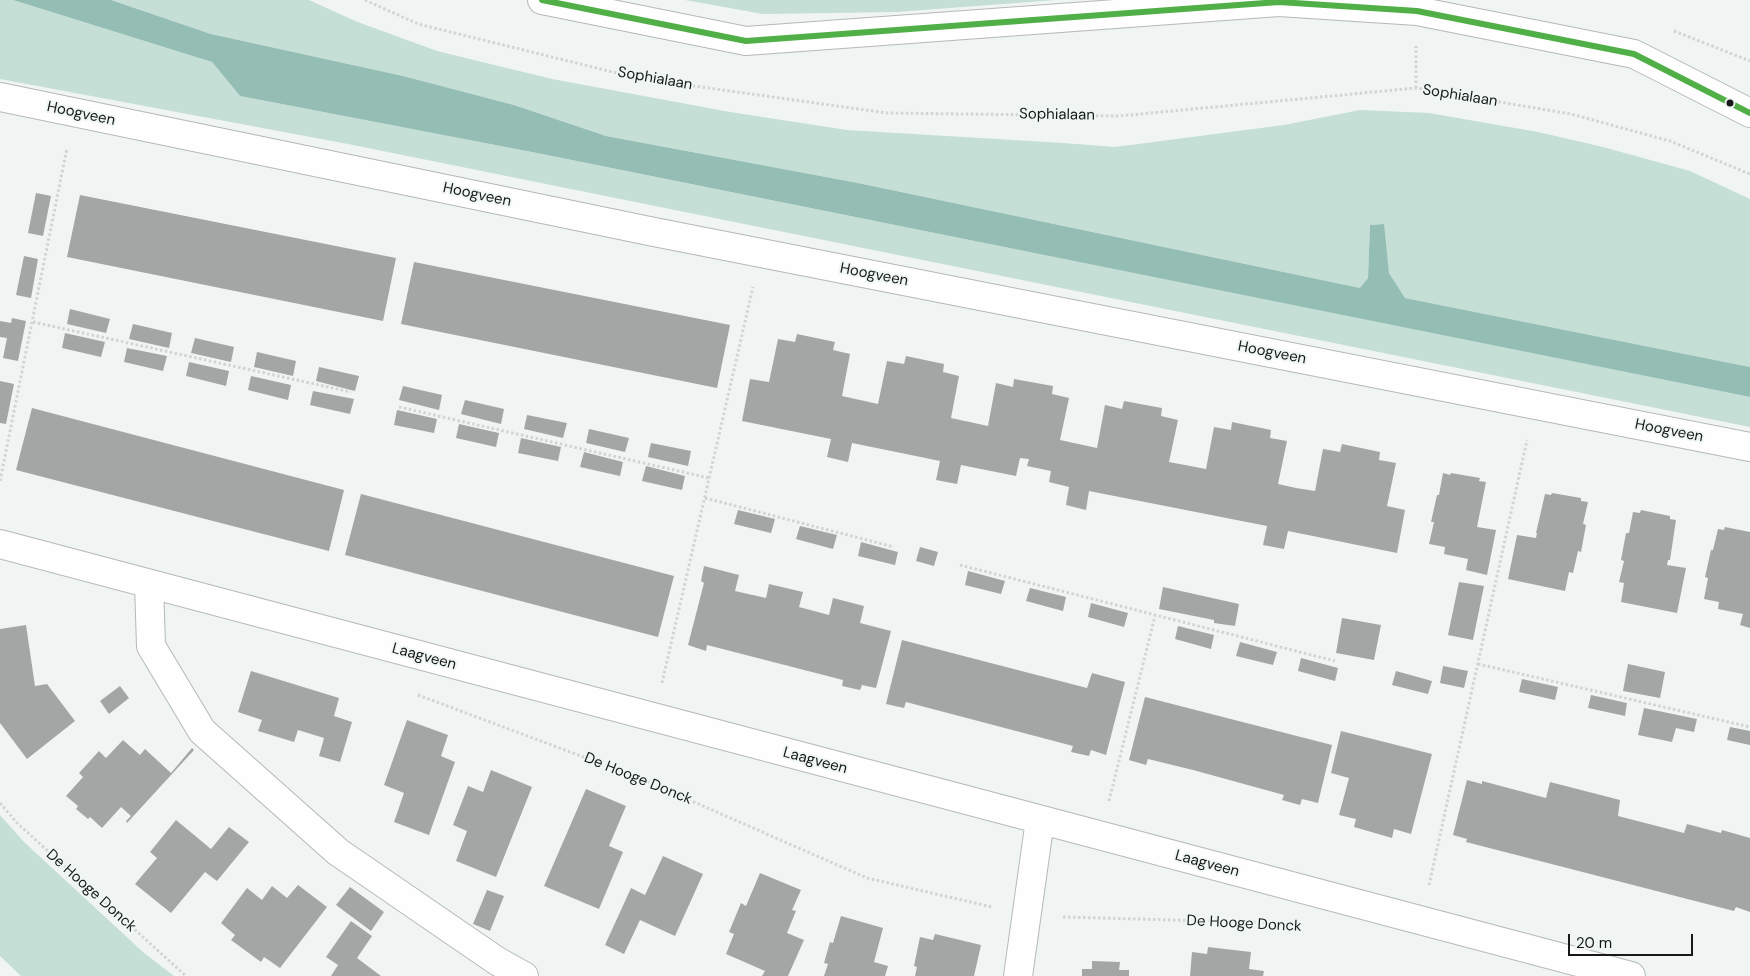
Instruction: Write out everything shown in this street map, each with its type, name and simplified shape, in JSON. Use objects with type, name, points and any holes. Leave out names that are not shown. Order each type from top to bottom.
[{"type":"street","points":[[542,0],[746,41],[1279,2],[1417,6],[1634,54],[1750,112]]},
{"type":"street","name":"Hoogveen","points":[[0,97],[761,252],[1750,447]]},
{"type":"street","name":"Laagveen","points":[[0,544],[1421,921],[1601,972],[1631,976]]},
{"type":"street","points":[[149,584],[151,646],[202,731],[338,852],[497,961],[524,976]]},
{"type":"street","points":[[1018,976],[1040,820]]},
{"type":"path","name":"Sophialaan","points":[[365,0],[418,24],[637,78],[887,113],[1119,116],[1416,88],[1571,114],[1670,141],[1750,174]]},
{"type":"path","points":[[1669,29],[1750,61]]},
{"type":"path","points":[[0,481],[74,112]]},
{"type":"path","points":[[654,718],[761,252]]},
{"type":"path","points":[[33,322],[351,392]]},
{"type":"path","points":[[1421,921],[1534,405]]},
{"type":"path","points":[[399,407],[709,478]]},
{"type":"path","points":[[705,498],[894,547]]},
{"type":"path","points":[[960,565],[1335,662]]},
{"type":"path","points":[[1100,836],[1155,616]]},
{"type":"path","points":[[1478,664],[1750,727]]},
{"type":"path","name":"De Hooge Donck","points":[[414,693],[637,777],[867,878],[1027,915],[1284,923]]},
{"type":"path","name":"De Hooge Donck","points":[[0,803],[17,824],[186,976]]},
{"type":"shaded area","points":[[0,0],[13,0],[212,62],[240,96],[537,153],[1750,397],[1750,427],[348,144],[0,79]]},
{"type":"shaded area","points":[[13,0],[111,0],[211,34],[403,76],[514,105],[606,136],[858,183],[1360,288],[1368,278],[1370,225],[1384,224],[1389,273],[1405,298],[1750,367],[1750,397],[537,153],[240,96],[212,62]]},
{"type":"shaded area","points":[[111,0],[309,0],[355,21],[437,51],[552,79],[730,112],[847,130],[1115,147],[1284,125],[1360,110],[1429,113],[1538,132],[1603,147],[1690,171],[1750,199],[1750,367],[1405,298],[1389,273],[1383,224],[1370,225],[1368,278],[1360,288],[858,183],[606,136],[514,105],[403,76],[211,34]]},
{"type":"shaded area","points":[[685,0],[1056,0],[897,12],[763,14]]},
{"type":"shaded area","points":[[0,815],[24,842],[143,952],[174,976],[21,976],[0,956]]},
{"type":"building","points":[[36,193],[51,196],[43,236],[28,233]]},
{"type":"building","points":[[80,195],[396,258],[383,321],[67,257]]},
{"type":"building","points":[[24,256],[38,259],[31,298],[16,295]]},
{"type":"building","points":[[414,262],[730,325],[717,388],[401,324]]},
{"type":"building","points":[[70,309],[110,319],[106,333],[67,324]]},
{"type":"building","points":[[12,318],[26,321],[18,361],[3,358],[7,338],[0,337],[0,321],[11,323]]},
{"type":"building","points":[[133,324],[172,333],[169,348],[129,339]]},
{"type":"building","points":[[65,333],[105,342],[101,357],[62,348]]},
{"type":"building","points":[[797,334],[835,342],[833,350],[850,354],[842,396],[878,404],[887,361],[904,364],[906,356],[944,364],[943,372],[959,376],[951,418],[988,426],[996,383],[1013,387],[1014,379],[1053,386],[1052,394],[1069,398],[1060,440],[1097,448],[1105,405],[1122,409],[1124,401],[1162,408],[1161,416],[1178,420],[1169,462],[1206,469],[1214,427],[1231,430],[1232,422],[1271,430],[1270,438],[1287,441],[1278,484],[1296,488],[1315,491],[1323,449],[1340,452],[1342,444],[1380,452],[1379,460],[1396,463],[1387,506],[1405,510],[1397,553],[1288,531],[1284,549],[1263,545],[1267,526],[1089,491],[1086,510],[1066,505],[1069,487],[1049,482],[1051,471],[1027,466],[1029,459],[1020,458],[1016,476],[961,465],[957,484],[936,480],[940,461],[852,443],[848,462],[827,457],[831,439],[742,421],[750,379],[769,382],[778,339],[795,342]]},
{"type":"building","points":[[195,338],[234,347],[231,362],[191,353]]},
{"type":"building","points":[[127,348],[167,356],[163,371],[124,362]]},
{"type":"building","points":[[257,352],[296,361],[293,376],[254,367]]},
{"type":"building","points":[[189,362],[229,371],[226,386],[186,376]]},
{"type":"building","points":[[319,367],[359,376],[355,391],[316,381]]},
{"type":"building","points":[[251,376],[291,385],[288,400],[248,390]]},
{"type":"building","points":[[0,381],[14,384],[6,424],[0,423]]},
{"type":"building","points":[[403,386],[442,395],[439,410],[399,400]]},
{"type":"building","points":[[313,391],[354,399],[350,414],[310,405]]},
{"type":"building","points":[[465,400],[504,409],[501,424],[461,414]]},
{"type":"building","points":[[32,408],[344,490],[329,551],[16,470]]},
{"type":"building","points":[[397,410],[437,419],[434,433],[394,425]]},
{"type":"building","points":[[527,415],[567,423],[563,438],[524,429]]},
{"type":"building","points":[[459,424],[499,433],[496,447],[456,438]]},
{"type":"building","points":[[589,429],[629,438],[625,452],[586,443]]},
{"type":"building","points":[[521,438],[561,447],[558,461],[518,453]]},
{"type":"building","points":[[651,443],[691,451],[688,466],[648,457]]},
{"type":"building","points":[[584,452],[623,462],[620,476],[580,467]]},
{"type":"building","points":[[646,466],[685,476],[682,490],[642,481]]},
{"type":"building","points":[[1443,473],[1480,478],[1479,481],[1486,482],[1477,527],[1496,530],[1487,575],[1466,570],[1468,559],[1444,554],[1445,547],[1429,544],[1434,522],[1431,522]]},
{"type":"building","points":[[1552,493],[1581,498],[1581,501],[1588,502],[1583,524],[1586,525],[1581,552],[1578,551],[1573,573],[1569,572],[1565,591],[1508,579],[1517,535],[1536,538],[1545,494],[1551,495]]},
{"type":"building","points":[[361,494],[674,576],[658,637],[345,555]]},
{"type":"building","points":[[738,510],[775,519],[771,533],[734,524]]},
{"type":"building","points":[[1641,510],[1670,516],[1670,519],[1676,520],[1670,560],[1668,560],[1667,565],[1686,568],[1677,613],[1621,602],[1624,583],[1619,582],[1624,561],[1621,560],[1626,533],[1629,533],[1633,512],[1640,513]]},
{"type":"building","points":[[800,526],[837,535],[833,549],[796,539]]},
{"type":"building","points":[[1725,527],[1750,532],[1750,628],[1740,625],[1743,614],[1718,609],[1719,602],[1704,599],[1708,578],[1705,577],[1711,550],[1713,550],[1718,529],[1724,530]]},
{"type":"building","points":[[861,542],[898,552],[895,565],[858,556]]},
{"type":"building","points":[[920,547],[938,552],[934,566],[916,561]]},
{"type":"building","points":[[704,566],[739,575],[735,591],[766,598],[769,584],[803,592],[799,607],[829,615],[833,598],[864,606],[860,623],[891,631],[876,688],[862,685],[860,690],[842,686],[843,680],[707,645],[706,651],[688,645],[704,583],[701,581]]},
{"type":"building","points":[[968,571],[1005,581],[1001,594],[965,585]]},
{"type":"building","points":[[1459,582],[1484,586],[1473,640],[1448,635]]},
{"type":"building","points":[[1163,587],[1239,604],[1235,626],[1214,623],[1214,620],[1159,609]]},
{"type":"building","points":[[1030,588],[1066,597],[1063,611],[1026,601]]},
{"type":"building","points":[[1091,603],[1128,613],[1124,627],[1088,617]]},
{"type":"building","points":[[1342,618],[1381,625],[1374,660],[1336,653]]},
{"type":"building","points":[[26,625],[35,686],[47,684],[75,721],[27,759],[0,723],[0,629]]},
{"type":"building","points":[[1178,626],[1214,635],[1211,649],[1175,639]]},
{"type":"building","points":[[902,640],[1087,688],[1092,673],[1125,682],[1106,755],[1091,750],[1089,756],[1071,752],[1073,746],[906,702],[904,708],[886,704]]},
{"type":"building","points":[[1240,642],[1277,652],[1273,665],[1236,656]]},
{"type":"building","points":[[1301,658],[1338,668],[1335,681],[1298,671]]},
{"type":"building","points":[[1628,664],[1665,672],[1660,698],[1623,691]]},
{"type":"building","points":[[1443,666],[1468,671],[1464,688],[1440,683]]},
{"type":"building","points":[[251,671],[339,698],[334,716],[352,722],[340,762],[319,756],[324,738],[298,730],[294,742],[258,731],[262,720],[238,712]]},
{"type":"building","points":[[1396,671],[1432,681],[1428,694],[1392,685]]},
{"type":"building","points":[[1522,679],[1558,687],[1555,700],[1519,692]]},
{"type":"building","points":[[120,686],[129,698],[109,714],[100,701]]},
{"type":"building","points":[[1591,695],[1627,703],[1625,716],[1588,708]]},
{"type":"building","points":[[1145,697],[1332,745],[1318,803],[1302,799],[1300,805],[1282,800],[1284,795],[1193,770],[1148,759],[1146,765],[1129,760]]},
{"type":"building","points":[[1644,708],[1697,719],[1694,732],[1676,728],[1672,742],[1638,735]]},
{"type":"building","points":[[407,720],[448,735],[441,756],[455,762],[429,835],[394,822],[404,793],[384,785]]},
{"type":"building","points":[[1730,727],[1750,731],[1750,745],[1727,740]]},
{"type":"building","points":[[1341,731],[1432,754],[1411,834],[1394,829],[1392,838],[1354,827],[1356,819],[1339,815],[1349,778],[1331,773]]},
{"type":"building","points":[[123,740],[140,755],[145,749],[171,773],[192,748],[194,750],[127,823],[126,821],[131,816],[121,807],[102,828],[90,817],[88,819],[76,809],[78,806],[66,796],[83,777],[79,773],[99,751],[106,758]]},
{"type":"building","points":[[491,770],[532,787],[496,877],[456,861],[467,831],[453,825],[468,786],[483,792]]},
{"type":"building","points":[[1467,780],[1482,784],[1482,781],[1546,798],[1550,782],[1620,800],[1618,816],[1684,833],[1687,824],[1721,833],[1722,830],[1750,838],[1750,912],[1736,907],[1734,911],[1466,842],[1467,839],[1453,835]]},
{"type":"building","points":[[586,789],[626,806],[609,846],[623,852],[599,909],[544,886]]},
{"type":"building","points":[[176,820],[211,849],[229,827],[249,842],[217,881],[205,872],[171,913],[135,884],[157,858],[150,852]]},
{"type":"building","points":[[663,856],[703,874],[675,936],[640,920],[624,954],[605,945],[631,888],[645,895]]},
{"type":"building","points":[[760,873],[801,890],[792,910],[796,911],[787,933],[804,940],[788,976],[762,976],[765,971],[726,954],[734,934],[729,932],[741,903],[746,906]]},
{"type":"building","points":[[298,885],[327,907],[280,968],[264,957],[261,962],[231,940],[235,935],[221,923],[247,888],[262,900],[272,886],[287,898]]},
{"type":"building","points":[[350,887],[384,912],[371,931],[336,905]]},
{"type":"building","points":[[487,890],[504,896],[490,931],[473,924]]},
{"type":"building","points":[[841,916],[883,928],[874,962],[888,966],[885,976],[824,976],[828,964],[824,963],[830,942],[833,943]]},
{"type":"building","points":[[351,921],[372,936],[357,958],[381,976],[331,976],[338,965],[326,957]]},
{"type":"building","points":[[935,934],[981,945],[974,976],[915,976],[917,967],[914,966],[920,937],[933,940]]},
{"type":"building","points":[[1208,947],[1251,952],[1249,969],[1264,971],[1263,976],[1190,976],[1192,952],[1207,954]]},
{"type":"building","points":[[1092,961],[1120,962],[1119,970],[1129,970],[1129,976],[1082,976],[1082,969],[1092,969]]},
{"type":"transit line","points":[[542,0],[746,41],[1279,2],[1417,11],[1634,54],[1750,113]]}]
